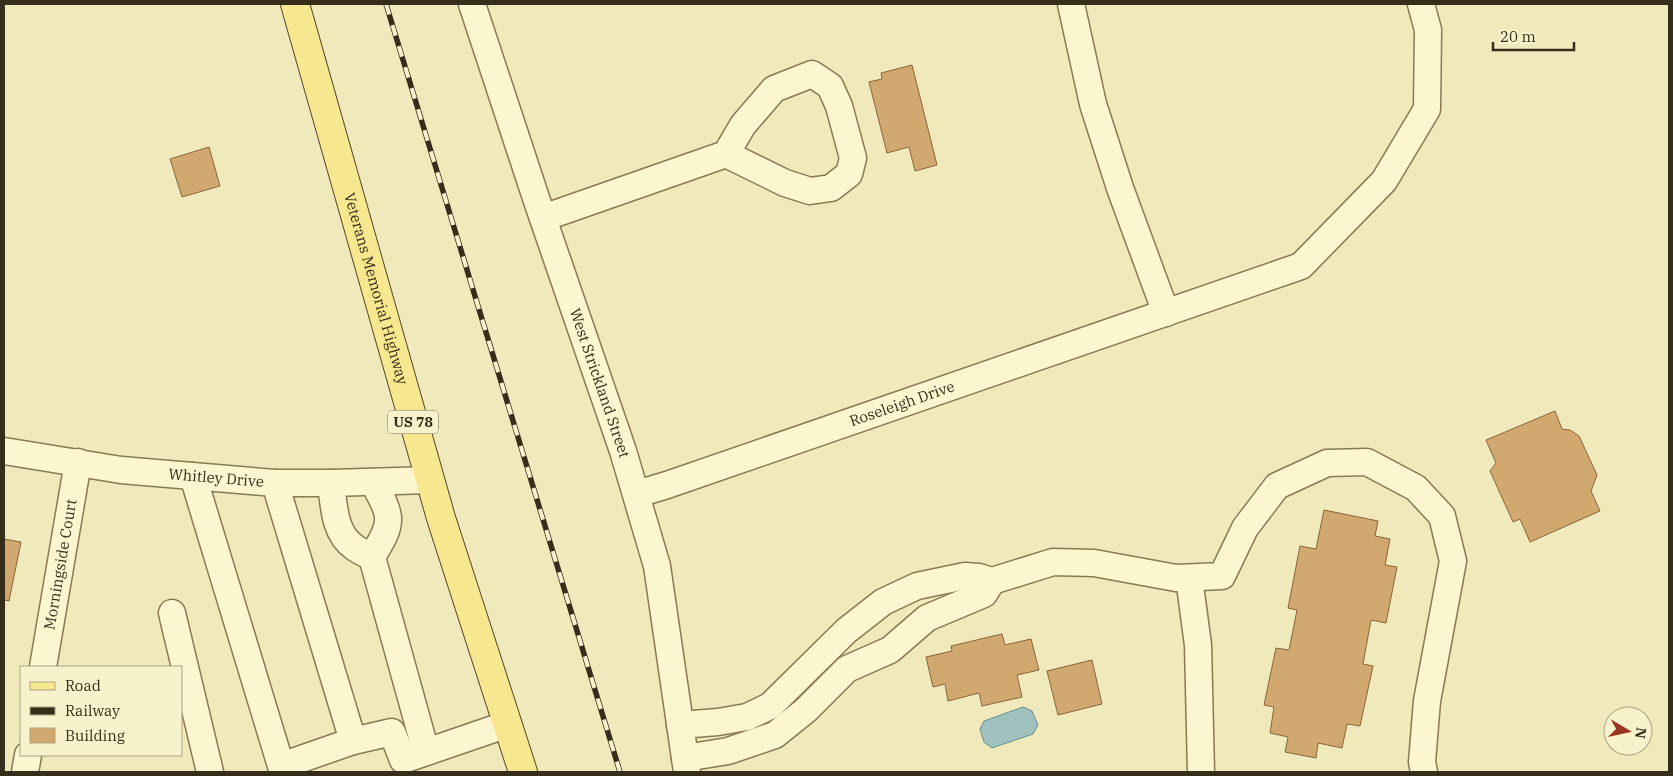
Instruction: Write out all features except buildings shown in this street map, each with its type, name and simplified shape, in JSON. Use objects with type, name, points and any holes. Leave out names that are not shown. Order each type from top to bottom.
[{"type":"main road","name":"Veterans Memorial Highway","points":[[295,4],[440,518],[523,772]]},
{"type":"street","name":"West Strickland Street","points":[[472,4],[637,494],[657,566],[686,765]]},
{"type":"street","points":[[1071,4],[1093,104],[1120,188],[1166,313]]},
{"type":"street","name":"Roseleigh Drive","points":[[637,494],[1301,266],[1384,181],[1427,109],[1428,30],[1421,4]]},
{"type":"street","points":[[543,218],[726,154],[743,125],[774,89],[812,74],[830,86],[839,106],[853,158],[849,174],[831,188],[810,191],[785,183],[726,154]]},
{"type":"street","name":"Whitley Drive","points":[[4,451],[121,470],[275,483],[430,480]]},
{"type":"street","name":"Morningside Court","points":[[43,666],[78,462]]},
{"type":"street","points":[[680,725],[718,722],[747,717],[770,706],[846,631],[883,602],[917,586],[965,576],[980,577],[992,581],[1053,562],[1094,564],[1176,578],[1222,576],[1245,528],[1277,486],[1327,463],[1368,462],[1416,488],[1442,516],[1453,560],[1427,701],[1422,762],[1424,772]]},
{"type":"street","points":[[193,476],[272,769],[353,741],[392,732],[412,761]]},
{"type":"street","points":[[373,482],[381,496],[388,519],[382,539],[372,557],[412,761]]},
{"type":"street","points":[[275,483],[353,741]]},
{"type":"street","points":[[331,483],[334,513],[340,533],[353,547],[372,557]]},
{"type":"street","points":[[1189,578],[1198,645],[1201,772]]},
{"type":"street","points":[[686,765],[775,735],[813,703],[847,669],[890,650],[927,618],[984,594],[992,581]]},
{"type":"street","points":[[172,613],[210,772]]},
{"type":"street","points":[[412,761],[508,724]]},
{"type":"street","points":[[25,772],[28,756]]},
{"type":"water","points":[[1023,707],[1032,711],[1038,725],[1033,734],[992,748],[984,742],[980,729],[984,721]]},
{"type":"railway","points":[[386,4],[620,772]]}]
